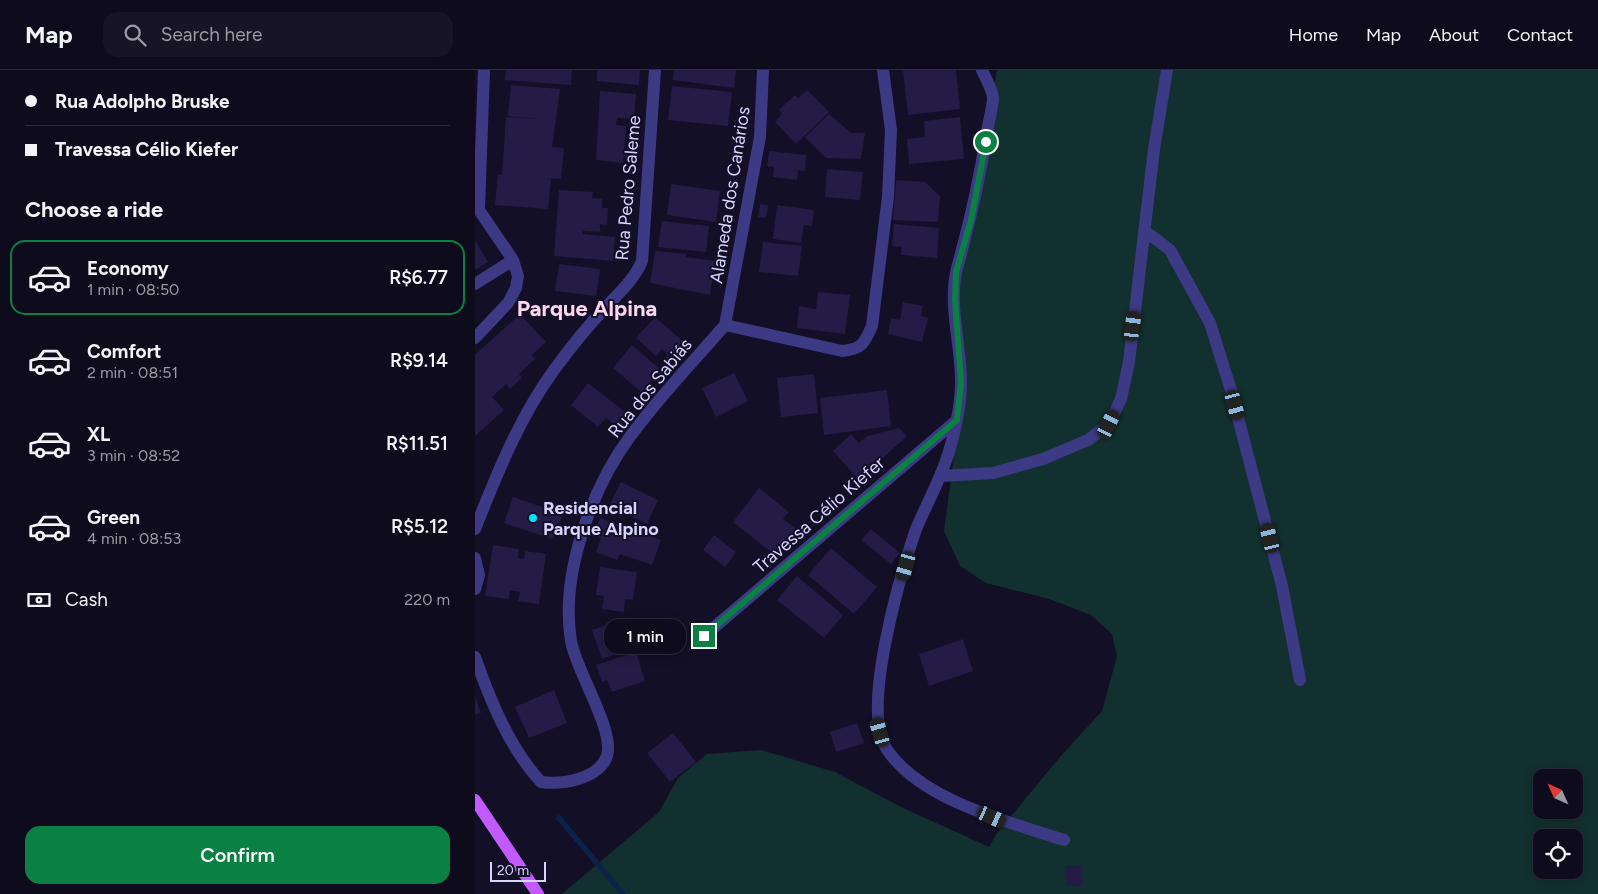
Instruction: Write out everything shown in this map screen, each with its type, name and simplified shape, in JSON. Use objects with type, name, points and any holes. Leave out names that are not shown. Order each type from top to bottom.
[{"type":"main road","points":[[475,800],[538,894]]},
{"type":"street","points":[[475,338],[508,303],[516,288],[517,276],[513,260],[477,206],[478,146],[485,70]]},
{"type":"street","name":"Rua Pedro Saleme","points":[[475,529],[501,464],[526,413],[554,370],[586,329],[637,273],[642,261],[655,70]]},
{"type":"street","name":"Alameda dos Canários","points":[[725,325],[760,136],[763,70]]},
{"type":"street","points":[[725,325],[843,351],[856,350],[865,342],[871,326],[888,197],[891,130],[883,70]]},
{"type":"street","points":[[981,70],[993,98],[980,179],[956,272],[955,300],[961,382],[957,420],[941,476],[916,531],[895,602],[882,659],[876,716],[885,747],[906,771],[935,791],[1010,825],[1064,840]]},
{"type":"street","points":[[941,476],[993,472],[1043,459],[1088,440],[1109,424],[1121,399],[1129,362],[1154,149],[1167,70]]},
{"type":"street","points":[[1145,231],[1170,250],[1210,323],[1230,387],[1282,586],[1300,680]]},
{"type":"street","points":[[475,284],[513,260]]},
{"type":"street","name":"Rua dos Sabiás","points":[[475,657],[497,711],[520,755],[541,782],[555,784],[579,778],[600,768],[607,755],[605,728],[580,669],[571,641],[569,599],[585,524],[604,481],[629,438],[725,325]]},
{"type":"street","name":"Travessa Célio Kiefer","points":[[704,636],[957,420]]},
{"type":"street","points":[[475,558],[479,575],[475,589]]},
{"type":"green space","points":[[997,70],[1598,70],[1598,894],[562,894],[659,812],[678,778],[707,754],[761,750],[835,772],[901,807],[989,847],[997,833],[1060,757],[1102,711],[1117,656],[1112,634],[1091,615],[1049,599],[986,583],[960,566],[944,531],[961,403],[948,310],[969,225]]},
{"type":"building","points":[[506,70],[572,70],[571,85],[505,80]]},
{"type":"building","points":[[597,70],[640,70],[639,85],[597,81]]},
{"type":"building","points":[[674,70],[736,70],[734,88],[673,80]]},
{"type":"building","points":[[903,70],[956,70],[960,109],[908,115]]},
{"type":"building","points":[[511,85],[560,89],[552,147],[564,148],[561,179],[544,178],[551,179],[548,209],[495,205],[498,174],[502,175],[506,117],[539,119],[508,116]]},
{"type":"building","points":[[672,86],[732,92],[728,126],[668,120]]},
{"type":"building","points":[[807,90],[829,112],[796,144],[775,122],[782,114],[779,110],[795,95],[798,98]]},
{"type":"building","points":[[600,91],[636,94],[634,119],[617,118],[616,125],[626,126],[623,163],[596,160]]},
{"type":"building","points":[[829,114],[851,133],[865,133],[861,159],[826,158],[805,137]]},
{"type":"building","points":[[960,117],[964,159],[909,164],[907,139],[925,137],[924,121]]},
{"type":"building","points":[[769,151],[806,155],[805,171],[798,170],[797,180],[773,177],[774,167],[767,166]]},
{"type":"building","points":[[827,169],[863,172],[860,200],[825,197]]},
{"type":"building","points":[[896,180],[925,182],[940,196],[938,222],[893,220]]},
{"type":"building","points":[[671,184],[720,191],[716,222],[667,215]]},
{"type":"building","points":[[559,190],[593,192],[592,198],[602,199],[602,208],[608,208],[607,225],[600,224],[600,232],[583,231],[582,234],[615,237],[613,261],[554,256]]},
{"type":"building","points":[[760,204],[768,205],[766,218],[758,217]]},
{"type":"building","points":[[777,205],[814,210],[812,226],[804,225],[801,243],[773,239]]},
{"type":"building","points":[[662,221],[709,226],[706,252],[658,247]]},
{"type":"building","points":[[894,224],[939,228],[937,258],[901,255],[902,247],[892,246]]},
{"type":"building","points":[[475,240],[488,262],[475,270]]},
{"type":"building","points":[[763,242],[802,246],[798,276],[759,272]]},
{"type":"building","points":[[655,251],[686,254],[686,257],[715,261],[710,295],[650,283]]},
{"type":"building","points":[[559,264],[600,269],[596,296],[555,291]]},
{"type":"building","points":[[818,292],[850,295],[845,334],[797,328],[799,306],[816,309]]},
{"type":"building","points":[[903,302],[923,306],[921,316],[928,318],[922,342],[888,334],[891,318],[900,320]]},
{"type":"building","points":[[520,314],[546,342],[532,355],[535,359],[519,374],[522,378],[510,389],[506,384],[492,397],[504,410],[475,436],[475,355]]},
{"type":"building","points":[[655,317],[686,344],[673,358],[662,349],[656,356],[636,338]]},
{"type":"building","points":[[632,345],[661,370],[641,392],[613,368]]},
{"type":"building","points":[[734,373],[748,401],[716,417],[702,388]]},
{"type":"building","points":[[814,374],[818,413],[781,417],[777,378]]},
{"type":"building","points":[[588,383],[629,415],[619,428],[606,418],[598,427],[571,405]]},
{"type":"building","points":[[887,390],[891,426],[824,435],[820,398]]},
{"type":"building","points":[[899,428],[907,436],[859,480],[833,451],[851,434],[859,443],[867,436]]},
{"type":"building","points":[[621,482],[658,500],[647,524],[609,506]]},
{"type":"building","points":[[759,488],[789,512],[783,519],[796,529],[775,555],[733,522]]},
{"type":"building","name":"Residencial Parque Alpino","points":[[513,497],[563,514],[552,539],[504,523]]},
{"type":"building","points":[[600,518],[661,540],[652,565],[620,554],[617,560],[596,552],[601,538],[594,535]]},
{"type":"building","points":[[871,529],[900,553],[891,564],[861,540]]},
{"type":"building","points":[[714,535],[736,552],[725,567],[703,550]]},
{"type":"building","points":[[493,545],[519,549],[518,558],[524,559],[525,551],[546,554],[539,604],[518,601],[520,592],[510,590],[509,599],[485,596]]},
{"type":"building","points":[[831,548],[877,587],[854,614],[808,575]]},
{"type":"building","points":[[600,567],[637,572],[633,600],[625,599],[624,612],[602,609],[604,596],[596,595]]},
{"type":"building","points":[[797,576],[843,615],[824,638],[777,600]]},
{"type":"building","points":[[626,618],[636,647],[602,659],[592,630]]},
{"type":"building","points":[[963,639],[973,671],[929,686],[919,654]]},
{"type":"building","points":[[636,652],[645,681],[612,692],[607,680],[602,682],[596,665]]},
{"type":"building","points":[[554,690],[567,723],[529,738],[515,707]]},
{"type":"building","points":[[475,696],[481,713],[475,715]]},
{"type":"building","points":[[857,723],[864,743],[836,752],[830,732]]},
{"type":"building","points":[[673,733],[696,762],[670,782],[647,753]]},
{"type":"building","points":[[1066,865],[1082,865],[1083,886],[1067,886]]},
{"type":"waterway","points":[[559,818],[623,894]]},
{"type":"place","name":"Residencial Parque Alpino","points":[[533,518]]},
{"type":"district","name":"Parque Alpina","points":[[587,308]]},
{"type":"route","points":[[704,636],[957,420],[961,382],[955,300],[956,272],[971,220],[986,142]]}]
